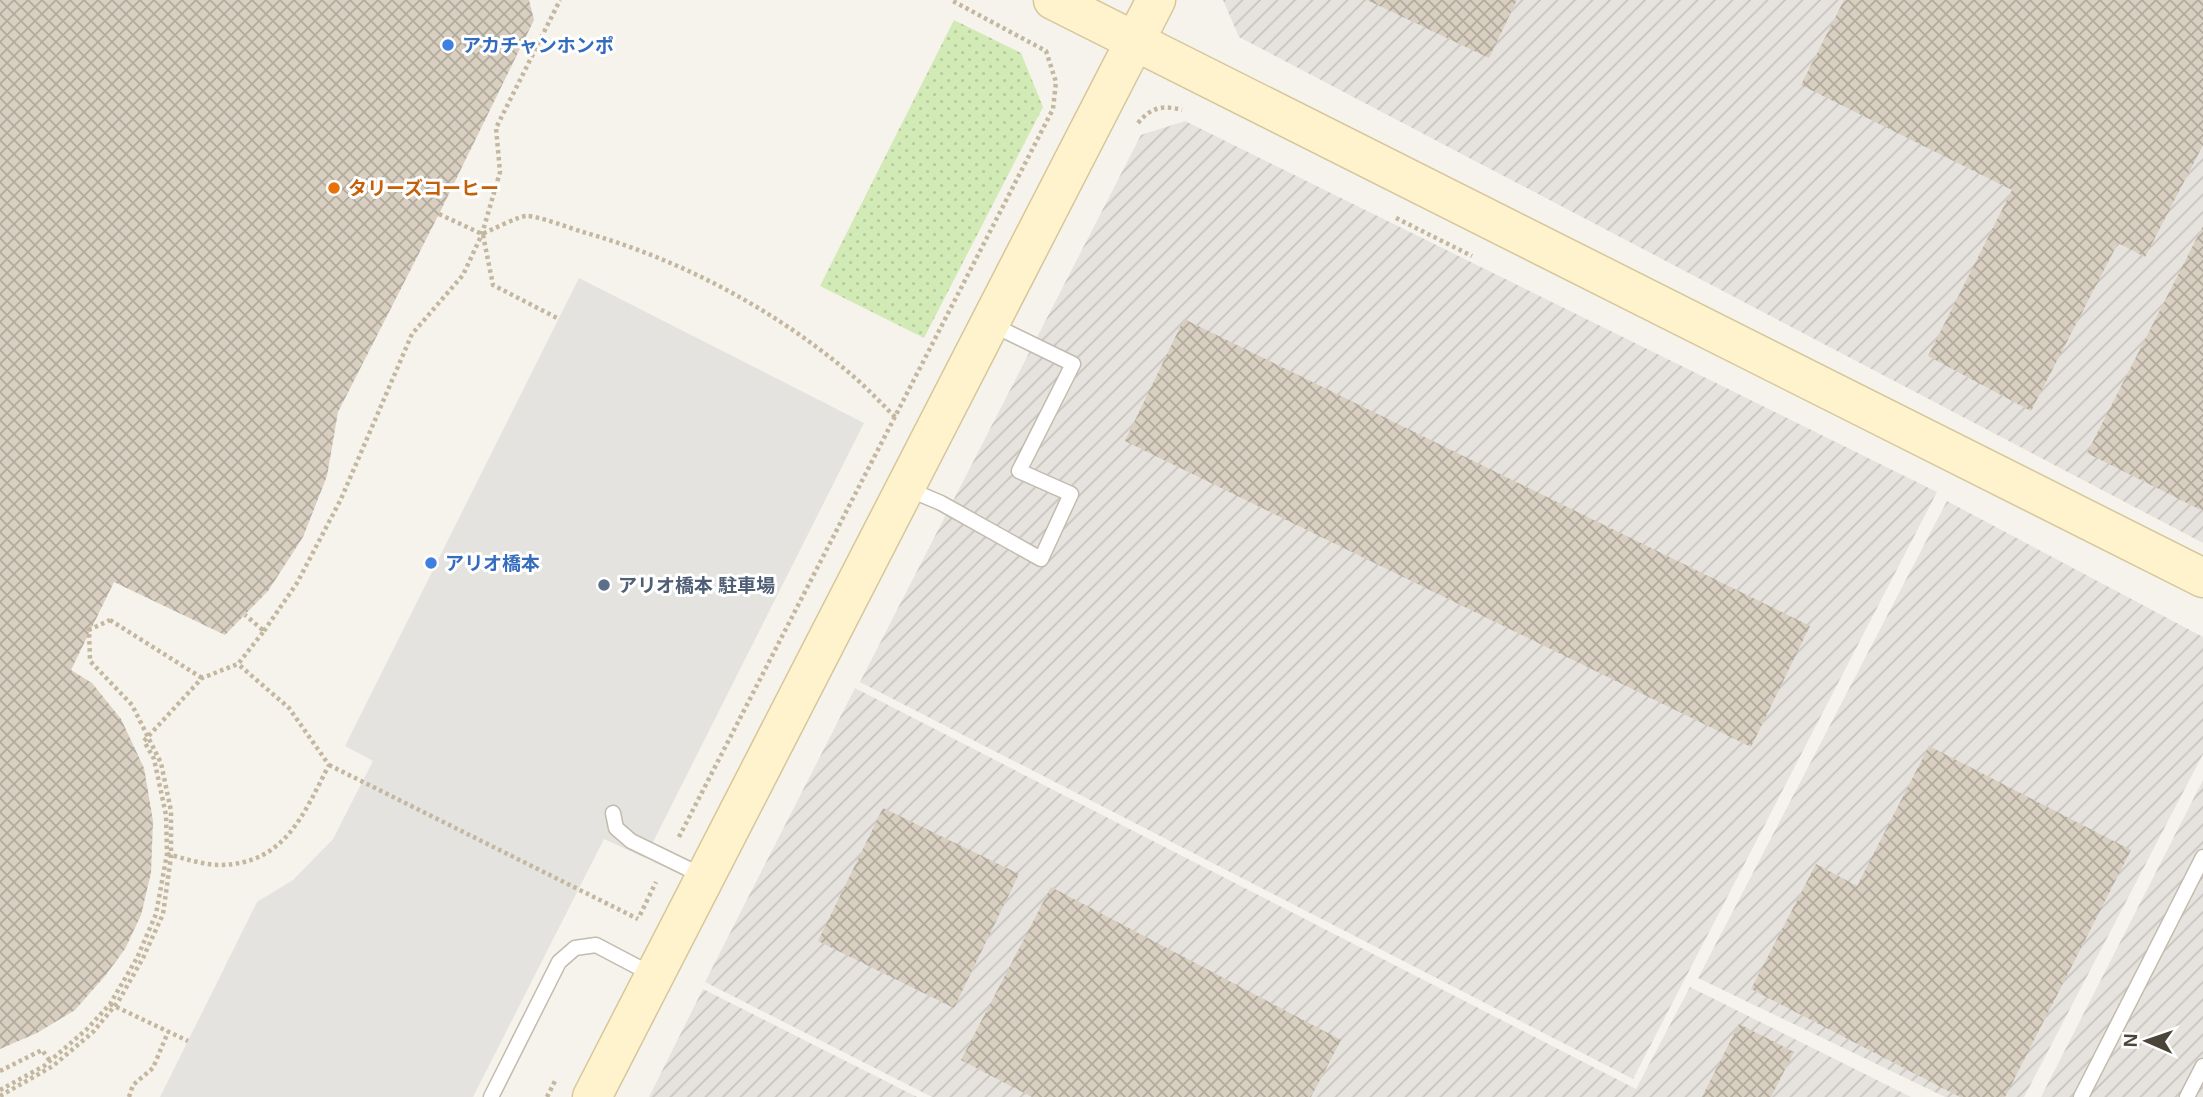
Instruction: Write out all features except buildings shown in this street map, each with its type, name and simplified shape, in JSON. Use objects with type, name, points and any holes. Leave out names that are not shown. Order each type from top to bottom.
[{"type":"street","points":[[1053,0],[2203,578]]},
{"type":"street","points":[[592,1097],[1156,0]]},
{"type":"lane","points":[[906,488],[941,503],[1041,559],[1071,494],[1019,471],[1073,364],[991,324]]},
{"type":"lane","points":[[613,813],[616,828],[631,841],[706,878]]},
{"type":"lane","points":[[2081,1097],[2203,856]]},
{"type":"lane","points":[[491,1097],[559,962],[575,948],[596,945],[654,976]]},
{"type":"lane","points":[[2187,1097],[2203,1066]]},
{"type":"path","points":[[0,1090],[50,1061],[87,1029],[110,1004],[136,958],[156,914],[167,854],[166,815],[154,759],[144,741],[202,678],[238,664],[297,583],[341,499],[412,334],[463,275],[482,234],[500,172],[496,128],[560,0]]},
{"type":"path","points":[[238,664],[289,708],[328,765],[638,919],[1053,109],[1056,82],[1046,51],[951,0]]},
{"type":"path","points":[[1132,130],[1144,115],[1165,106],[1192,112]]},
{"type":"path","points":[[439,214],[482,234],[527,216],[602,237],[698,274],[750,302],[796,332],[853,376],[895,417]]},
{"type":"path","points":[[1391,215],[1478,259]]},
{"type":"path","points":[[482,234],[493,285],[559,318]]},
{"type":"path","points":[[245,615],[264,631]]},
{"type":"path","points":[[0,1096],[53,1066],[93,1032],[118,1002],[143,958],[163,914],[171,857],[171,811],[161,763],[132,705],[90,661],[89,630],[110,620],[202,678]]},
{"type":"path","points":[[167,854],[217,865],[243,863],[268,853],[287,838],[303,816],[328,765]]},
{"type":"path","points":[[110,1004],[188,1041]]},
{"type":"path","points":[[129,1097],[133,1085],[153,1068],[168,1032]]},
{"type":"path","points":[[0,1071],[42,1050],[50,1061]]},
{"type":"path","points":[[547,1097],[559,1074]]},
{"type":"shaded area","points":[[1223,0],[2203,0],[2203,543],[1239,37]]},
{"type":"shaded area","points":[[1185,121],[1937,492],[1633,1079],[860,682],[1141,135]]},
{"type":"shaded area","name":"アリオ橋本 駐車場","points":[[579,278],[864,423],[645,858],[604,839],[473,1097],[160,1097],[257,902],[293,880],[333,839],[373,761],[345,746]]},
{"type":"shaded area","points":[[1947,501],[2203,637],[2203,754],[2024,1097],[1945,1097],[1698,978]]},
{"type":"shaded area","points":[[855,688],[1636,1089],[1690,987],[1911,1097],[932,1097],[705,982]]},
{"type":"shaded area","points":[[2203,780],[2203,1097],[2041,1097]]},
{"type":"shaded area","points":[[703,989],[917,1097],[649,1097]]},
{"type":"green space","points":[[954,20],[1021,53],[1043,107],[924,338],[820,286]]},
{"type":"place","name":"アカチャンホンポ","points":[[448,45]]},
{"type":"place","name":"タリーズコーヒー","points":[[334,188]]},
{"type":"place","name":"アリオ橋本","points":[[431,563]]},
{"type":"place","name":"アリオ橋本 駐車場","points":[[604,585]]}]
